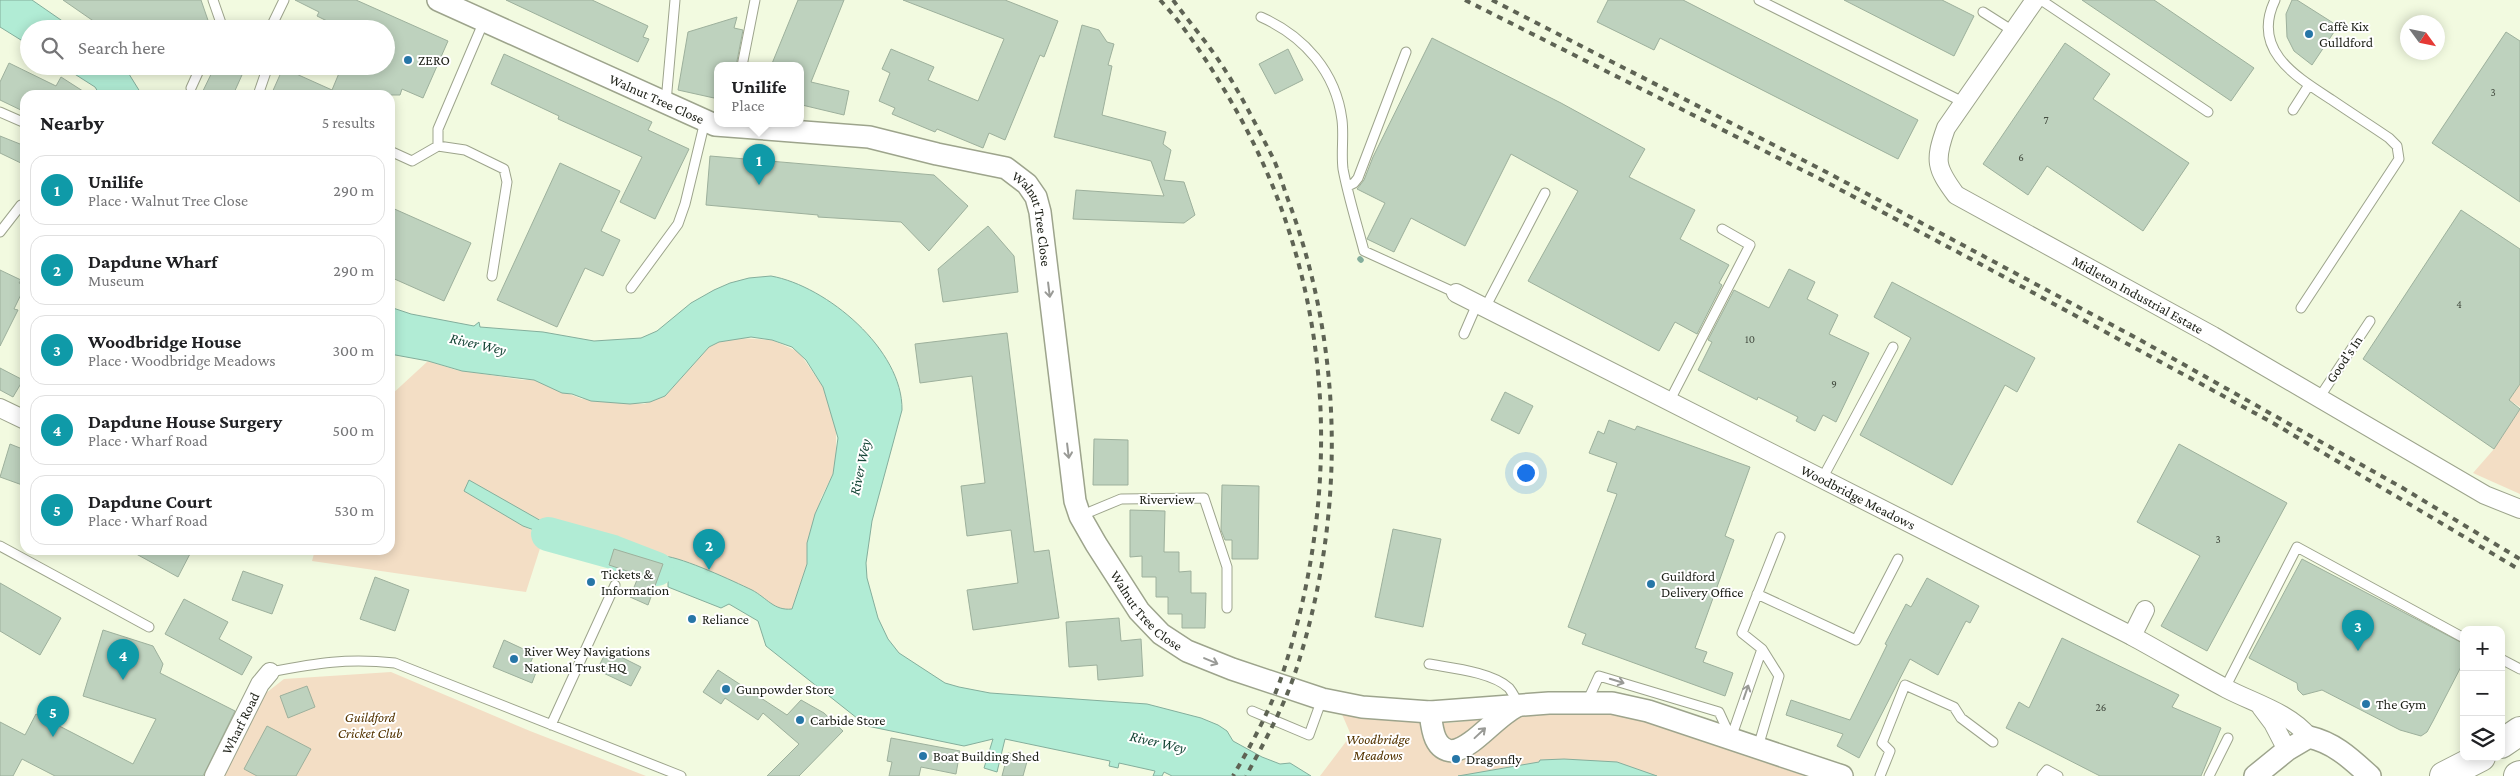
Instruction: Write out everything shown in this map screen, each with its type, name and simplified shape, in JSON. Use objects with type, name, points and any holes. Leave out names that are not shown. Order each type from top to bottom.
[{"type":"main road","points":[[2505,741],[2520,731]]},
{"type":"main road","points":[[2444,776],[2473,761]]},
{"type":"street","name":"Walnut Tree Close","points":[[438,0],[714,125]]},
{"type":"street","name":"Midleton Industrial Estate","points":[[2035,0],[1946,128],[1938,150],[1940,174],[1956,195],[2204,331],[2485,495],[2520,509]]},
{"type":"street","name":"Walnut Tree Close","points":[[754,127],[869,137],[937,154],[1006,168],[1027,184],[1036,197],[1040,212],[1074,492],[1080,516],[1117,580],[1139,611],[1161,634],[1187,650],[1214,663],[1322,699]]},
{"type":"street","name":"Woodbridge Meadows","points":[[1456,293],[2132,636],[2302,727],[2309,737],[2322,740],[2341,750],[2370,776]]},
{"type":"street","points":[[0,408],[20,418]]},
{"type":"street","points":[[2132,636],[2145,610]]},
{"type":"street","name":"Wharf Road","points":[[214,776],[260,684],[270,672]]},
{"type":"street","points":[[1322,699],[1362,707],[1430,712],[1518,705],[1612,703],[1648,711],[1842,776]]},
{"type":"street","points":[[1430,712],[1434,736],[1444,749],[1453,751],[1467,745],[1506,712],[1518,705]]},
{"type":"street","name":"Woodbridge Meadows","points":[[2259,705],[2273,723],[2286,750]]},
{"type":"street","points":[[2256,776],[2286,750],[2309,737]]},
{"type":"street","points":[[2341,750],[2351,768],[2351,776]]},
{"type":"lane","points":[[213,0],[220,20]]},
{"type":"lane","points":[[274,20],[284,0]]},
{"type":"lane","points":[[665,104],[675,0]]},
{"type":"lane","points":[[743,62],[755,0]]},
{"type":"lane","points":[[1759,0],[1964,102]]},
{"type":"lane","points":[[2041,0],[2208,112]]},
{"type":"lane","points":[[2275,0],[2270,10],[2267,31],[2277,56],[2295,76],[2389,138],[2397,146],[2398,159],[2301,308]]},
{"type":"lane","points":[[1983,12],[2013,31]]},
{"type":"lane","points":[[1261,17],[1280,25],[1315,55],[1339,100],[1343,169],[1364,251],[1456,293]]},
{"type":"lane","points":[[438,146],[438,129],[484,21]]},
{"type":"lane","points":[[1348,186],[1358,178],[1406,52]]},
{"type":"lane","points":[[191,88],[197,75]]},
{"type":"lane","points":[[260,90],[267,75]]},
{"type":"lane","points":[[2293,110],[2309,85]]},
{"type":"lane","points":[[0,112],[20,121]]},
{"type":"lane","points":[[631,288],[678,224],[706,121]]},
{"type":"lane","points":[[395,153],[412,161],[438,146],[465,150],[504,169],[507,182],[492,276]]},
{"type":"lane","points":[[1464,334],[1545,193]]},
{"type":"lane","points":[[0,232],[20,205]]},
{"type":"lane","points":[[1669,402],[1750,244],[1722,229]]},
{"type":"lane","name":"Good's In","points":[[2319,398],[2370,320]]},
{"type":"lane","points":[[1822,479],[1893,347]]},
{"type":"lane","name":"Riverview","points":[[1080,516],[1122,499],[1204,498],[1227,568],[1227,608]]},
{"type":"lane","points":[[1758,748],[1779,676],[1762,649],[1742,634],[1780,537]]},
{"type":"lane","points":[[0,546],[149,627]]},
{"type":"lane","points":[[2226,688],[2297,547],[2460,636]]},
{"type":"lane","points":[[1757,594],[1856,640],[1898,559]]},
{"type":"lane","points":[[551,725],[615,586]]},
{"type":"lane","points":[[1731,738],[1762,649]]},
{"type":"lane","points":[[270,672],[325,661],[359,659],[395,663],[681,776]]},
{"type":"lane","points":[[2505,661],[2520,669]]},
{"type":"lane","points":[[1429,664],[1476,673],[1502,684],[1514,694],[1518,705]]},
{"type":"lane","points":[[1880,776],[1890,751],[1882,743],[1905,685],[1954,707],[1960,718],[1993,742]]},
{"type":"lane","points":[[1252,711],[1309,735],[1322,699]]},
{"type":"lane","points":[[2209,776],[2228,738]]},
{"type":"lane","points":[[2042,776],[2047,770],[2058,776]]},
{"type":"green space","points":[[740,338],[772,340],[799,352],[823,387],[836,429],[836,459],[833,474],[821,498],[807,549],[807,564],[792,609],[777,609],[754,591],[669,557],[664,557],[659,571],[592,551],[596,538],[553,526],[518,509],[523,526],[544,536],[526,592],[312,561],[314,555],[395,555],[395,391],[428,361],[456,370],[534,380],[582,399],[644,404],[665,396],[709,347],[719,342]]},
{"type":"green space","points":[[2520,384],[2520,407],[2509,400]]},
{"type":"green space","points":[[2520,409],[2520,494],[2473,473],[2494,449]]},
{"type":"green space","name":"Guildford Cricket Club","points":[[391,672],[530,731],[646,776],[224,776],[266,693],[284,679]]},
{"type":"green space","name":"Woodbridge Meadows","points":[[1564,711],[1620,711],[1804,776],[1320,776],[1351,735],[1341,712],[1396,720],[1448,723]]},
{"type":"water","points":[[0,0],[32,0],[61,20],[20,20],[20,39],[0,27]]},
{"type":"water","points":[[76,75],[130,75],[139,90],[97,90]]},
{"type":"water","name":"River Wey","points":[[771,276],[793,282],[837,307],[858,324],[876,344],[890,365],[899,387],[902,410],[872,521],[866,563],[867,578],[878,618],[888,639],[899,653],[945,683],[959,687],[990,693],[1147,704],[1201,718],[1218,725],[1227,731],[1233,741],[1262,757],[1280,764],[1290,763],[1311,776],[1172,776],[1164,772],[1162,776],[1153,776],[1155,771],[1119,763],[1118,768],[1109,766],[1110,761],[1005,739],[997,772],[984,768],[993,739],[964,746],[867,726],[766,646],[758,621],[729,604],[721,608],[668,587],[668,579],[659,571],[664,556],[708,570],[752,590],[775,606],[792,609],[807,564],[807,543],[815,514],[833,474],[838,438],[823,387],[806,360],[792,347],[772,340],[751,337],[719,342],[709,347],[665,396],[650,402],[630,404],[591,401],[572,394],[562,393],[534,380],[462,371],[428,361],[395,355],[395,309],[411,314],[474,326],[479,322],[480,327],[543,332],[594,341],[641,338],[657,331],[691,303],[714,290],[749,278]]},
{"type":"water","points":[[469,480],[543,522],[596,538],[592,551],[523,526],[464,491]]},
{"type":"water","points":[[1564,759],[1617,762],[1657,776],[1458,776],[1539,762],[1540,760]]},
{"type":"building","points":[[63,0],[201,0],[208,20],[92,20]]},
{"type":"building","points":[[295,0],[356,0],[448,41],[423,98],[402,89],[400,95],[395,95],[395,90],[332,90],[338,75],[395,75],[395,20],[325,20],[317,16],[319,12]]},
{"type":"building","points":[[506,0],[592,0],[648,26],[643,37],[649,39],[638,62]]},
{"type":"building","points":[[798,0],[844,0],[811,82],[849,91],[844,115],[804,105],[804,62],[773,62]]},
{"type":"building","points":[[903,0],[1005,0],[1058,21],[1044,57],[1040,55],[1005,140],[989,133],[983,148],[937,129],[935,132],[892,114],[895,108],[879,101],[890,73],[882,69],[891,49],[934,67],[928,80],[978,101],[1004,39]]},
{"type":"building","points":[[1608,0],[1683,0],[1918,120],[1898,159],[1660,38],[1654,50],[1597,22]]},
{"type":"building","points":[[1844,0],[1942,0],[1974,16],[1954,56]]},
{"type":"building","points":[[2082,0],[2154,0],[2254,68],[2231,101]]},
{"type":"building","name":"Caffè Kix Gulldford","points":[[2292,0],[2297,0],[2338,26],[2312,65],[2294,51],[2287,37],[2286,14]]},
{"type":"building","points":[[737,17],[734,28],[743,30],[737,62],[714,62],[714,98],[678,90],[688,32]]},
{"type":"building","points":[[1082,25],[1099,30],[1107,42],[1114,44],[1108,65],[1112,66],[1102,115],[1166,132],[1163,144],[1171,150],[1164,180],[1184,182],[1195,215],[1184,223],[1073,219],[1076,190],[1164,196],[1151,161],[1054,137]]},
{"type":"building","points":[[2506,32],[2520,41],[2520,202],[2432,143]]},
{"type":"building","points":[[1432,38],[1561,103],[1645,149],[1629,177],[1695,210],[1680,239],[1729,265],[1719,283],[1722,285],[1697,334],[1675,322],[1659,351],[1528,281],[1578,191],[1511,154],[1465,246],[1411,218],[1394,252],[1367,239],[1385,203],[1357,189],[1364,180],[1373,157]]},
{"type":"building","points":[[2065,43],[2110,74],[2093,99],[2189,163],[2143,231],[2047,166],[2028,195],[1983,164]]},
{"type":"building","points":[[1288,49],[1303,80],[1275,94],[1259,64]]},
{"type":"building","points":[[504,54],[652,122],[648,130],[689,149],[655,219],[620,202],[642,157],[558,119],[559,116],[491,84]]},
{"type":"building","points":[[9,63],[20,68],[20,75],[34,75],[56,86],[61,77],[81,90],[20,90],[20,110],[0,100],[0,82]]},
{"type":"building","points":[[211,75],[242,75],[235,90],[203,90]]},
{"type":"building","points":[[280,75],[299,75],[332,90],[273,90]]},
{"type":"building","points":[[0,136],[20,144],[20,163],[0,153]]},
{"type":"building","points":[[710,156],[934,175],[968,206],[929,251],[901,222],[818,217],[818,215],[706,205]]},
{"type":"building","points":[[560,163],[620,191],[601,231],[620,240],[603,276],[585,268],[557,327],[497,300]]},
{"type":"building","points":[[395,209],[471,243],[444,301],[395,279]]},
{"type":"building","points":[[2461,210],[2520,249],[2520,384],[2509,400],[2520,409],[2494,449],[2363,359]]},
{"type":"building","points":[[988,226],[1014,256],[1018,292],[943,302],[938,269]]},
{"type":"building","points":[[1789,269],[1815,282],[1807,299],[1838,315],[1829,334],[1869,353],[1836,422],[1823,415],[1815,431],[1796,421],[1798,417],[1758,397],[1757,400],[1698,370],[1712,342],[1708,340],[1734,290],[1769,308]]},
{"type":"building","points":[[0,270],[20,280],[20,296],[14,309],[18,310],[0,346]]},
{"type":"building","points":[[1892,282],[2035,358],[2017,392],[2005,385],[1952,485],[1860,435],[1911,338],[1874,317]]},
{"type":"building","points":[[1007,333],[1034,552],[1049,550],[1059,618],[973,630],[967,590],[1018,583],[1011,530],[967,536],[961,486],[985,483],[972,376],[920,383],[915,344]]},
{"type":"building","points":[[0,368],[20,378],[20,385],[13,397],[0,390]]},
{"type":"building","points":[[1505,392],[1533,406],[1519,434],[1491,420]]},
{"type":"building","name":"Guildford Delivery Office","points":[[1609,420],[1635,430],[1637,426],[1750,467],[1725,536],[1734,540],[1695,648],[1707,652],[1703,662],[1733,673],[1725,696],[1582,644],[1586,634],[1568,627],[1617,494],[1607,491],[1617,463],[1589,453],[1598,431],[1604,434]]},
{"type":"building","points":[[1094,439],[1128,440],[1128,485],[1093,485]]},
{"type":"building","points":[[10,444],[20,448],[20,484],[0,477]]},
{"type":"building","points":[[2179,444],[2287,503],[2207,651],[2161,626],[2200,556],[2137,522]]},
{"type":"building","points":[[1222,485],[1259,486],[1258,559],[1232,559],[1232,540],[1225,540],[1221,530]]},
{"type":"building","points":[[1130,510],[1165,511],[1164,552],[1179,552],[1179,572],[1191,571],[1191,593],[1206,593],[1205,628],[1182,628],[1182,614],[1168,614],[1168,597],[1156,597],[1156,577],[1142,577],[1142,556],[1130,557]]},
{"type":"building","points":[[1393,529],[1441,539],[1423,627],[1375,617]]},
{"type":"building","points":[[614,549],[663,564],[648,605],[630,597],[639,575],[609,565]]},
{"type":"building","points":[[138,555],[189,555],[178,577]]},
{"type":"building","points":[[2302,559],[2460,642],[2460,669],[2427,732],[2421,736],[2400,730],[2322,690],[2303,695],[2298,690],[2297,683],[2249,658]]},
{"type":"building","points":[[243,571],[283,585],[272,614],[232,600]]},
{"type":"building","points":[[375,577],[409,590],[395,631],[360,619]]},
{"type":"building","points":[[1927,578],[1979,606],[1970,623],[1966,621],[1938,675],[1910,659],[1859,758],[1837,746],[1843,734],[1786,715],[1791,700],[1850,720],[1887,645],[1885,644],[1906,604],[1911,607]]},
{"type":"building","points":[[0,583],[61,618],[40,655],[0,631]]},
{"type":"building","points":[[184,599],[228,622],[219,639],[252,657],[242,675],[165,634]]},
{"type":"building","points":[[1119,618],[1121,641],[1141,639],[1143,676],[1098,680],[1097,665],[1069,667],[1066,622]]},
{"type":"building","points":[[103,630],[153,646],[163,664],[160,673],[235,711],[203,776],[55,776],[22,759],[13,776],[0,776],[0,722],[25,735],[36,714],[133,764],[156,719],[83,696]]},
{"type":"building","points":[[2062,638],[2179,695],[2172,707],[2221,728],[2201,776],[2100,776],[2006,728],[2019,702],[2029,708]]},
{"type":"building","name":"River Wey Navigations National Trust HQ","points":[[504,640],[534,654],[530,664],[538,667],[532,683],[493,667]]},
{"type":"building","points":[[607,650],[641,667],[631,686],[597,670]]},
{"type":"building","points":[[718,670],[787,715],[801,700],[824,713],[843,731],[799,776],[767,776],[799,744],[763,713],[758,720],[725,698],[721,704],[703,692]]},
{"type":"building","points":[[307,686],[315,707],[288,718],[280,696]]},
{"type":"building","points":[[267,726],[311,749],[296,776],[257,776],[244,769]]},
{"type":"building","name":"Boat Building Shed","points":[[891,738],[960,751],[956,774],[921,767],[919,776],[889,776],[892,762],[887,761]]},
{"type":"building","points":[[1008,753],[1028,758],[1023,776],[1002,776]]},
{"type":"waterway","points":[[548,534],[613,552],[657,569]]},
{"type":"railway","points":[[1160,0],[1191,39],[1219,82],[1236,110],[1268,175],[1292,242],[1309,311],[1319,381],[1321,452],[1316,522],[1304,593],[1286,663],[1276,692],[1256,735],[1233,776]]},
{"type":"railway","points":[[1173,0],[1225,70],[1273,158],[1308,261],[1321,319],[1329,377],[1332,435],[1330,494],[1324,552],[1313,610],[1287,695],[1246,776]]},
{"type":"railway","points":[[1465,0],[1824,181],[1984,266],[2273,423],[2520,570]]},
{"type":"railway","points":[[1492,0],[1830,174],[2142,341],[2401,487],[2520,559]]},
{"type":"place","name":"Caffè Kix Gulldford","points":[[2309,34]]},
{"type":"place","name":"ZERO","points":[[408,60]]},
{"type":"place","name":"Unilife","points":[[759,185]]},
{"type":"place","name":"Dapdune Wharf","points":[[709,570]]},
{"type":"place","name":"Tickets & Information","points":[[591,582]]},
{"type":"place","name":"Guildford Delivery Office","points":[[1651,584]]},
{"type":"place","name":"Reliance","points":[[692,619]]},
{"type":"place","name":"Woodbridge House","points":[[2358,651]]},
{"type":"place","name":"River Wey Navigations National Trust HQ","points":[[514,659]]},
{"type":"place","name":"Dapdune House Surgery","points":[[123,680]]},
{"type":"place","name":"Gunpowder Store","points":[[726,689]]},
{"type":"place","name":"The Gym","points":[[2366,704]]},
{"type":"place","name":"Carbide Store","points":[[800,720]]},
{"type":"place","name":"Dapdune Court","points":[[53,737]]},
{"type":"place","name":"Boat Building Shed","points":[[923,756]]},
{"type":"place","name":"Dragonfly","points":[[1456,759]]}]
